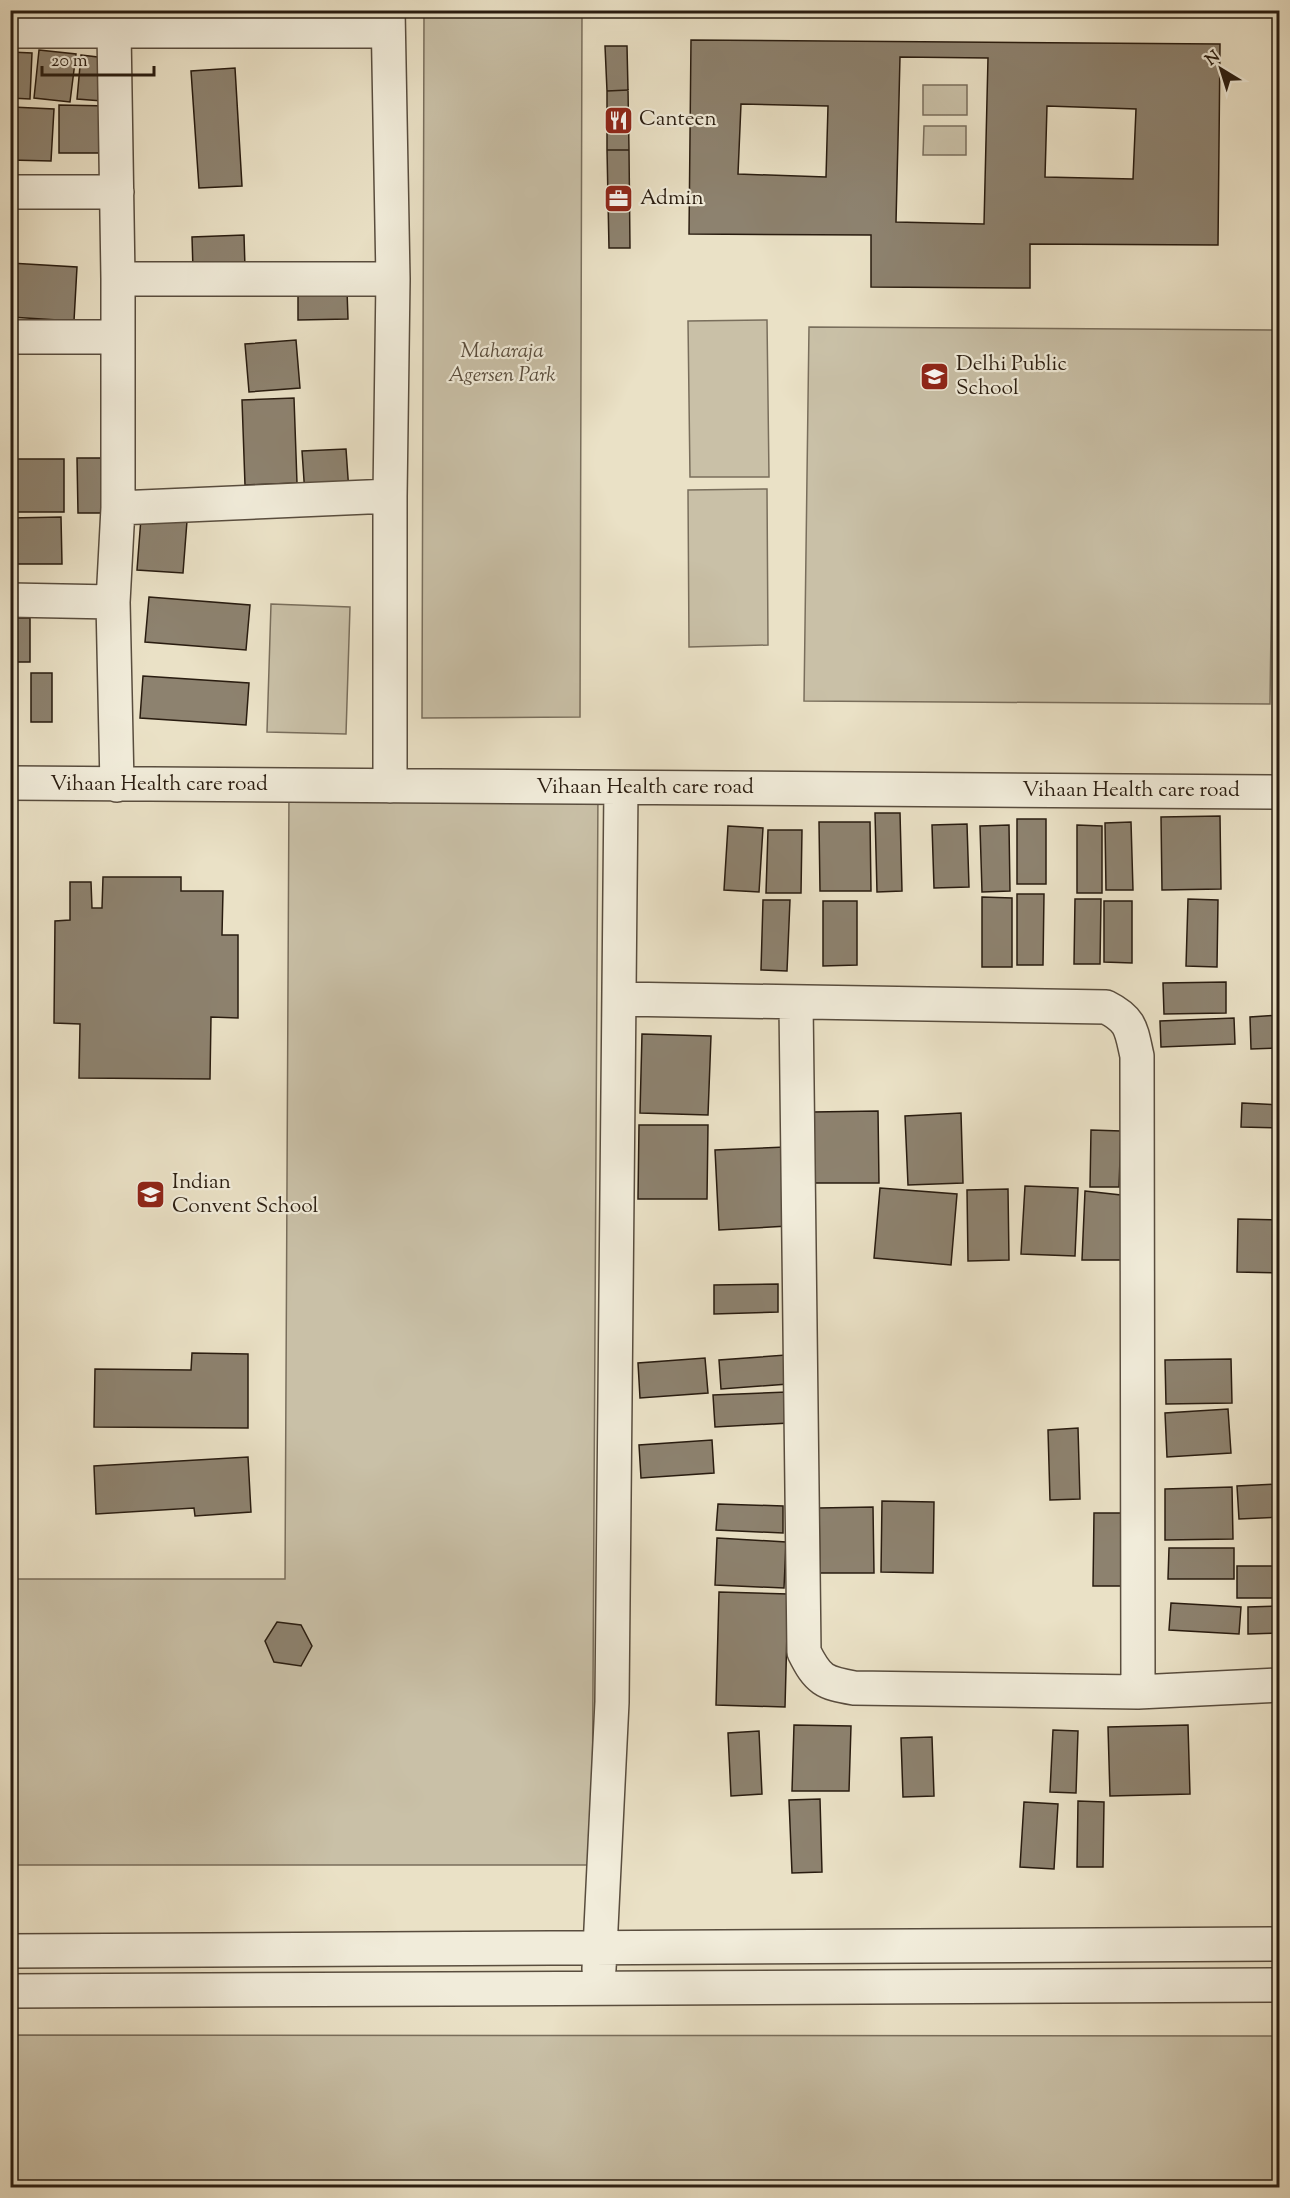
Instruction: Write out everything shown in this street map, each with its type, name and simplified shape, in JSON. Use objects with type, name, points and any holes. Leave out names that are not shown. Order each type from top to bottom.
[{"type":"street","points":[[10,31],[114,31],[387,21],[393,279],[390,786]]},
{"type":"street","points":[[114,31],[118,279],[118,507],[113,602],[117,785]]},
{"type":"street","points":[[10,192],[117,192]]},
{"type":"street","points":[[118,279],[393,279]]},
{"type":"street","points":[[10,337],[117,337]]},
{"type":"street","points":[[118,507],[390,496]]},
{"type":"street","points":[[10,600],[113,602]]},
{"type":"street","name":"Vihaan Health care road","points":[[10,783],[1280,792]]},
{"type":"street","points":[[598,1988],[612,1701],[621,788]]},
{"type":"street","points":[[619,999],[1106,1007],[1122,1015],[1132,1030],[1137,1056],[1138,1692]]},
{"type":"street","points":[[796,1003],[804,1652],[814,1671],[830,1684],[854,1688],[1138,1692],[1280,1685]]},
{"type":"street","points":[[10,1951],[1280,1944]]},
{"type":"street","points":[[10,1991],[1280,1985]]},
{"type":"green space","name":"Maharaja Agersen Park","points":[[424,11],[582,11],[580,717],[422,718]]},
{"type":"green space","points":[[923,85],[967,85],[967,115],[923,115]]},
{"type":"green space","points":[[924,126],[966,126],[966,155],[923,155]]},
{"type":"green space","points":[[767,320],[769,477],[690,477],[688,321]]},
{"type":"green space","points":[[809,327],[1275,330],[1270,704],[804,701]]},
{"type":"green space","points":[[767,489],[768,645],[689,647],[688,490]]},
{"type":"green space","points":[[271,604],[350,607],[346,734],[267,732]]},
{"type":"green space","points":[[289,788],[598,788],[592,1865],[11,1865],[11,1579],[285,1579]]},
{"type":"green space","points":[[11,2035],[1279,2036],[1279,2187],[11,2187]]},
{"type":"building","points":[[691,40],[1220,44],[1218,245],[1030,244],[1030,288],[871,287],[871,235],[689,234]],"holes":[[[900,57],[988,58],[984,224],[896,222]],[[741,104],[828,106],[826,177],[738,174]],[[1047,106],[1136,109],[1133,179],[1045,177]]]},
{"type":"building","points":[[605,46],[627,46],[628,90],[607,91]]},
{"type":"building","points":[[39,50],[76,54],[70,102],[34,98]]},
{"type":"building","points":[[10,52],[32,53],[30,99],[10,98]]},
{"type":"building","points":[[81,55],[106,58],[102,101],[77,99]]},
{"type":"building","points":[[235,68],[242,186],[199,188],[191,71]]},
{"type":"building","name":"Canteen","points":[[628,90],[629,150],[607,150],[607,91]]},
{"type":"building","points":[[59,105],[109,106],[109,153],[59,153]]},
{"type":"building","points":[[12,107],[54,109],[51,161],[10,160]]},
{"type":"building","name":"Admin","points":[[607,150],[629,150],[630,248],[609,248]]},
{"type":"building","points":[[244,235],[245,268],[193,270],[192,237]]},
{"type":"building","points":[[10,263],[77,267],[74,321],[10,317]]},
{"type":"building","points":[[347,290],[348,319],[298,320],[298,291]]},
{"type":"building","points":[[296,340],[300,388],[249,392],[245,344]]},
{"type":"building","points":[[294,398],[297,483],[245,485],[242,400]]},
{"type":"building","points":[[346,449],[349,492],[305,495],[302,451]]},
{"type":"building","points":[[77,458],[111,458],[112,513],[78,513]]},
{"type":"building","points":[[12,459],[64,459],[64,512],[11,512]]},
{"type":"building","points":[[61,517],[62,564],[10,564],[10,518]]},
{"type":"building","points":[[141,518],[187,521],[183,573],[137,570]]},
{"type":"building","points":[[149,597],[250,605],[246,650],[145,642]]},
{"type":"building","points":[[10,618],[30,618],[30,662],[10,662]]},
{"type":"building","points":[[31,673],[52,673],[52,722],[31,722]]},
{"type":"building","points":[[143,676],[249,683],[246,725],[140,718]]},
{"type":"building","points":[[875,813],[900,813],[902,891],[877,892]]},
{"type":"building","points":[[1220,816],[1221,889],[1162,890],[1161,817]]},
{"type":"building","points":[[1017,819],[1046,819],[1046,884],[1017,884]]},
{"type":"building","points":[[819,822],[870,822],[871,891],[820,891]]},
{"type":"building","points":[[1131,822],[1133,890],[1106,890],[1105,823]]},
{"type":"building","points":[[967,824],[969,887],[934,888],[932,825]]},
{"type":"building","points":[[1009,825],[1010,891],[982,892],[980,826]]},
{"type":"building","points":[[1077,825],[1102,826],[1102,893],[1077,893]]},
{"type":"building","points":[[728,826],[763,828],[759,892],[724,890]]},
{"type":"building","points":[[768,830],[802,830],[801,893],[766,893]]},
{"type":"building","points":[[103,877],[181,877],[181,891],[223,891],[222,935],[238,935],[238,1018],[211,1017],[210,1079],[79,1078],[80,1024],[54,1023],[55,921],[70,920],[70,882],[91,882],[92,908],[102,908]]},
{"type":"building","points":[[1017,894],[1044,894],[1043,965],[1017,965]]},
{"type":"building","points":[[982,897],[1012,898],[1012,967],[982,967]]},
{"type":"building","points":[[1075,899],[1101,899],[1100,964],[1074,964]]},
{"type":"building","points":[[1188,899],[1218,900],[1217,967],[1186,966]]},
{"type":"building","points":[[763,900],[790,900],[787,971],[761,970]]},
{"type":"building","points":[[823,901],[857,901],[857,965],[823,966]]},
{"type":"building","points":[[1104,901],[1132,901],[1132,963],[1104,962]]},
{"type":"building","points":[[1226,982],[1226,1013],[1164,1014],[1163,983]]},
{"type":"building","points":[[1280,1015],[1280,1048],[1251,1049],[1250,1017]]},
{"type":"building","points":[[1234,1018],[1235,1044],[1161,1047],[1160,1021]]},
{"type":"building","points":[[642,1034],[711,1036],[708,1115],[640,1113]]},
{"type":"building","points":[[1242,1103],[1280,1105],[1280,1128],[1241,1127]]},
{"type":"building","points":[[878,1111],[879,1183],[815,1183],[813,1112]]},
{"type":"building","points":[[961,1113],[963,1183],[908,1185],[905,1116]]},
{"type":"building","points":[[639,1125],[708,1125],[707,1199],[638,1199]]},
{"type":"building","points":[[1091,1130],[1121,1131],[1119,1187],[1090,1187]]},
{"type":"building","points":[[785,1147],[788,1226],[719,1230],[715,1150]]},
{"type":"building","points":[[1025,1186],[1078,1188],[1075,1256],[1021,1254]]},
{"type":"building","points":[[880,1188],[957,1194],[951,1265],[874,1258]]},
{"type":"building","points":[[1008,1189],[1009,1260],[968,1261],[967,1190]]},
{"type":"building","points":[[1085,1191],[1130,1196],[1125,1260],[1082,1260]]},
{"type":"building","points":[[1238,1219],[1280,1220],[1280,1273],[1237,1272]]},
{"type":"building","points":[[778,1284],[778,1312],[714,1314],[714,1285]]},
{"type":"building","points":[[192,1353],[248,1354],[248,1428],[94,1427],[95,1369],[191,1370]]},
{"type":"building","points":[[786,1355],[788,1384],[721,1389],[719,1360]]},
{"type":"building","points":[[705,1358],[708,1393],[640,1398],[638,1363]]},
{"type":"building","points":[[1231,1359],[1232,1403],[1166,1404],[1165,1360]]},
{"type":"building","points":[[787,1392],[789,1423],[715,1427],[713,1395]]},
{"type":"building","points":[[1228,1409],[1231,1453],[1167,1457],[1165,1413]]},
{"type":"building","points":[[1078,1428],[1080,1499],[1050,1500],[1048,1430]]},
{"type":"building","points":[[712,1440],[714,1473],[641,1478],[639,1445]]},
{"type":"building","points":[[248,1457],[251,1512],[195,1516],[194,1508],[96,1514],[94,1466]]},
{"type":"building","points":[[1280,1484],[1280,1517],[1239,1519],[1237,1486]]},
{"type":"building","points":[[1232,1487],[1233,1539],[1165,1540],[1165,1489]]},
{"type":"building","points":[[882,1501],[934,1502],[933,1573],[881,1572]]},
{"type":"building","points":[[718,1504],[783,1506],[783,1533],[716,1530]]},
{"type":"building","points":[[873,1507],[874,1573],[820,1573],[819,1508]]},
{"type":"building","points":[[1094,1513],[1129,1513],[1127,1586],[1093,1586]]},
{"type":"building","points":[[717,1538],[786,1542],[784,1588],[715,1585]]},
{"type":"building","points":[[1169,1548],[1234,1548],[1234,1579],[1168,1579]]},
{"type":"building","points":[[1237,1566],[1280,1566],[1280,1598],[1237,1598]]},
{"type":"building","points":[[719,1592],[788,1594],[785,1707],[716,1705]]},
{"type":"building","points":[[1171,1603],[1241,1607],[1239,1634],[1169,1630]]},
{"type":"building","points":[[1280,1606],[1280,1633],[1248,1634],[1248,1607]]},
{"type":"building","points":[[277,1622],[301,1625],[312,1646],[301,1666],[274,1662],[265,1641]]},
{"type":"building","points":[[794,1725],[851,1726],[849,1791],[792,1791]]},
{"type":"building","points":[[1188,1725],[1190,1794],[1110,1796],[1108,1727]]},
{"type":"building","points":[[1053,1730],[1078,1731],[1076,1793],[1050,1792]]},
{"type":"building","points":[[759,1731],[762,1794],[731,1796],[728,1733]]},
{"type":"building","points":[[932,1737],[934,1796],[903,1797],[901,1738]]},
{"type":"building","points":[[820,1799],[822,1872],[792,1873],[789,1800]]},
{"type":"building","points":[[1078,1801],[1104,1802],[1103,1867],[1077,1867]]},
{"type":"building","points":[[1024,1802],[1058,1804],[1054,1869],[1020,1867]]},
{"type":"place","name":"Canteen","points":[[618,120]]},
{"type":"place","name":"Admin","points":[[619,199]]},
{"type":"place","name":"Delhi Public School","points":[[935,377]]},
{"type":"place","name":"Indian Convent School","points":[[151,1195]]}]
